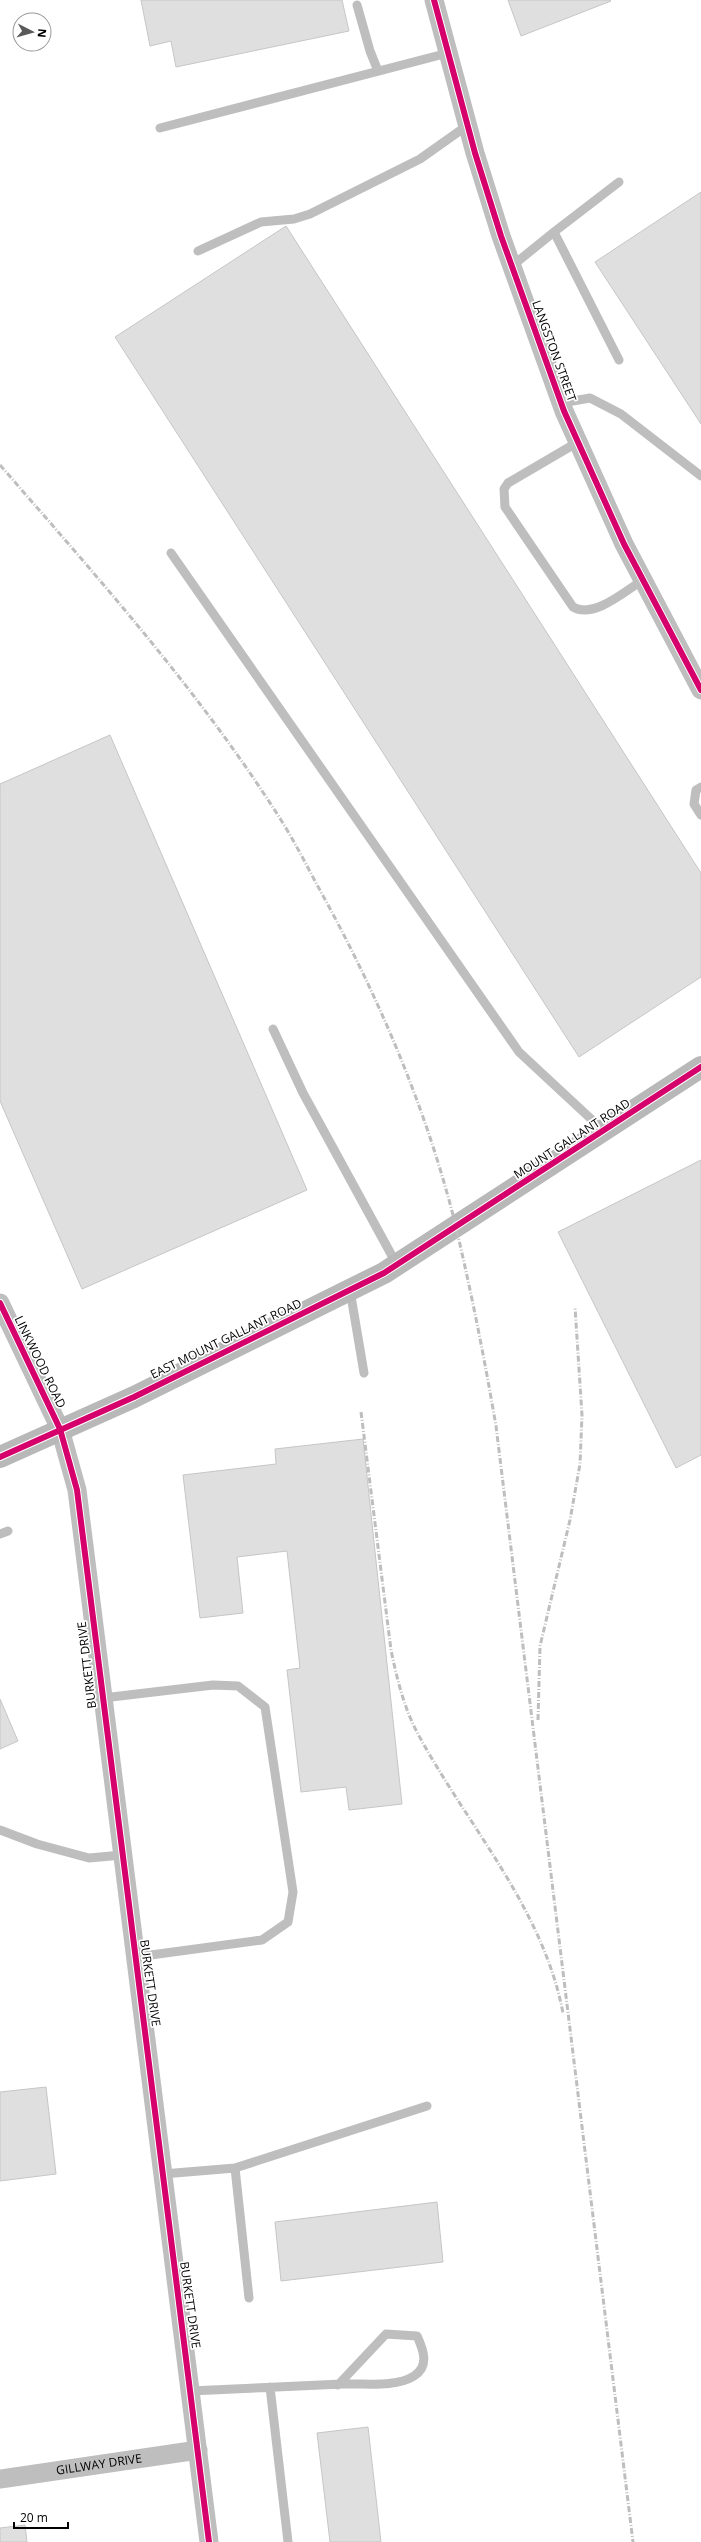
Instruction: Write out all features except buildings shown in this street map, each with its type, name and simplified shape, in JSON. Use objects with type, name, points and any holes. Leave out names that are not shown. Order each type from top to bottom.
[{"type":"street","name":"LANGSTON STREET","points":[[434,0],[468,125],[512,266],[561,403],[642,580],[701,690]]},
{"type":"street","name":"MOUNT GALLANT ROAD","points":[[456,1228],[701,1067]]},
{"type":"street","name":"EAST MOUNT GALLANT ROAD","points":[[0,1457],[134,1397],[350,1290],[397,1265],[456,1228]]},
{"type":"street","name":"LINKWOOD ROAD","points":[[0,1303],[60,1429]]},
{"type":"street","name":"BURKETT DRIVE","points":[[60,1429],[77,1490],[209,2542]]},
{"type":"street","name":"GILLWAY DRIVE","points":[[0,2479],[198,2450]]},
{"type":"lane","points":[[357,5],[370,51],[378,71]]},
{"type":"lane","points":[[160,128],[448,53]]},
{"type":"lane","points":[[198,251],[261,222],[294,220],[310,214],[420,159],[468,125]]},
{"type":"lane","points":[[512,266],[619,182]]},
{"type":"lane","points":[[554,232],[619,360]]},
{"type":"lane","points":[[561,403],[590,398],[621,414],[701,476]]},
{"type":"lane","points":[[578,442],[508,483],[504,489],[505,507],[573,607],[579,611],[589,611],[600,606],[642,580]]},
{"type":"lane","points":[[171,553],[519,1052],[604,1131]]},
{"type":"lane","points":[[701,787],[696,790],[694,804],[701,815]]},
{"type":"lane","points":[[273,1029],[303,1093],[397,1265]]},
{"type":"lane","points":[[350,1290],[364,1373]]},
{"type":"lane","points":[[103,1698],[219,1685],[238,1686],[265,1707],[293,1892],[288,1922],[262,1940],[136,1958]]},
{"type":"lane","points":[[0,1830],[37,1844],[90,1858],[122,1855]]},
{"type":"lane","points":[[162,2174],[234,2168],[426,2106]]},
{"type":"lane","points":[[234,2168],[249,2298]]},
{"type":"lane","points":[[190,2391],[402,2382],[415,2376],[422,2367],[424,2355],[416,2336],[401,2333],[386,2334],[338,2384]]},
{"type":"lane","points":[[270,2387],[288,2542]]},
{"type":"railway","points":[[0,465],[111,594],[183,681],[250,773],[281,820],[358,962],[377,1003],[412,1086],[441,1172],[453,1215],[465,1268],[482,1347],[496,1426],[633,2542]]},
{"type":"railway","points":[[538,1720],[540,1646],[570,1520],[580,1464],[582,1415],[575,1307]]},
{"type":"railway","points":[[361,1412],[391,1650],[398,1682],[405,1704],[413,1724],[437,1768],[501,1868],[539,1938],[553,1975],[563,2013]]},
{"type":"cycle path","points":[[434,0],[475,153],[501,236],[564,411],[624,544],[701,690]]},
{"type":"cycle path","points":[[0,1457],[134,1397],[384,1273],[701,1067]]},
{"type":"cycle path","points":[[0,1303],[60,1429],[77,1490],[209,2542]]}]
